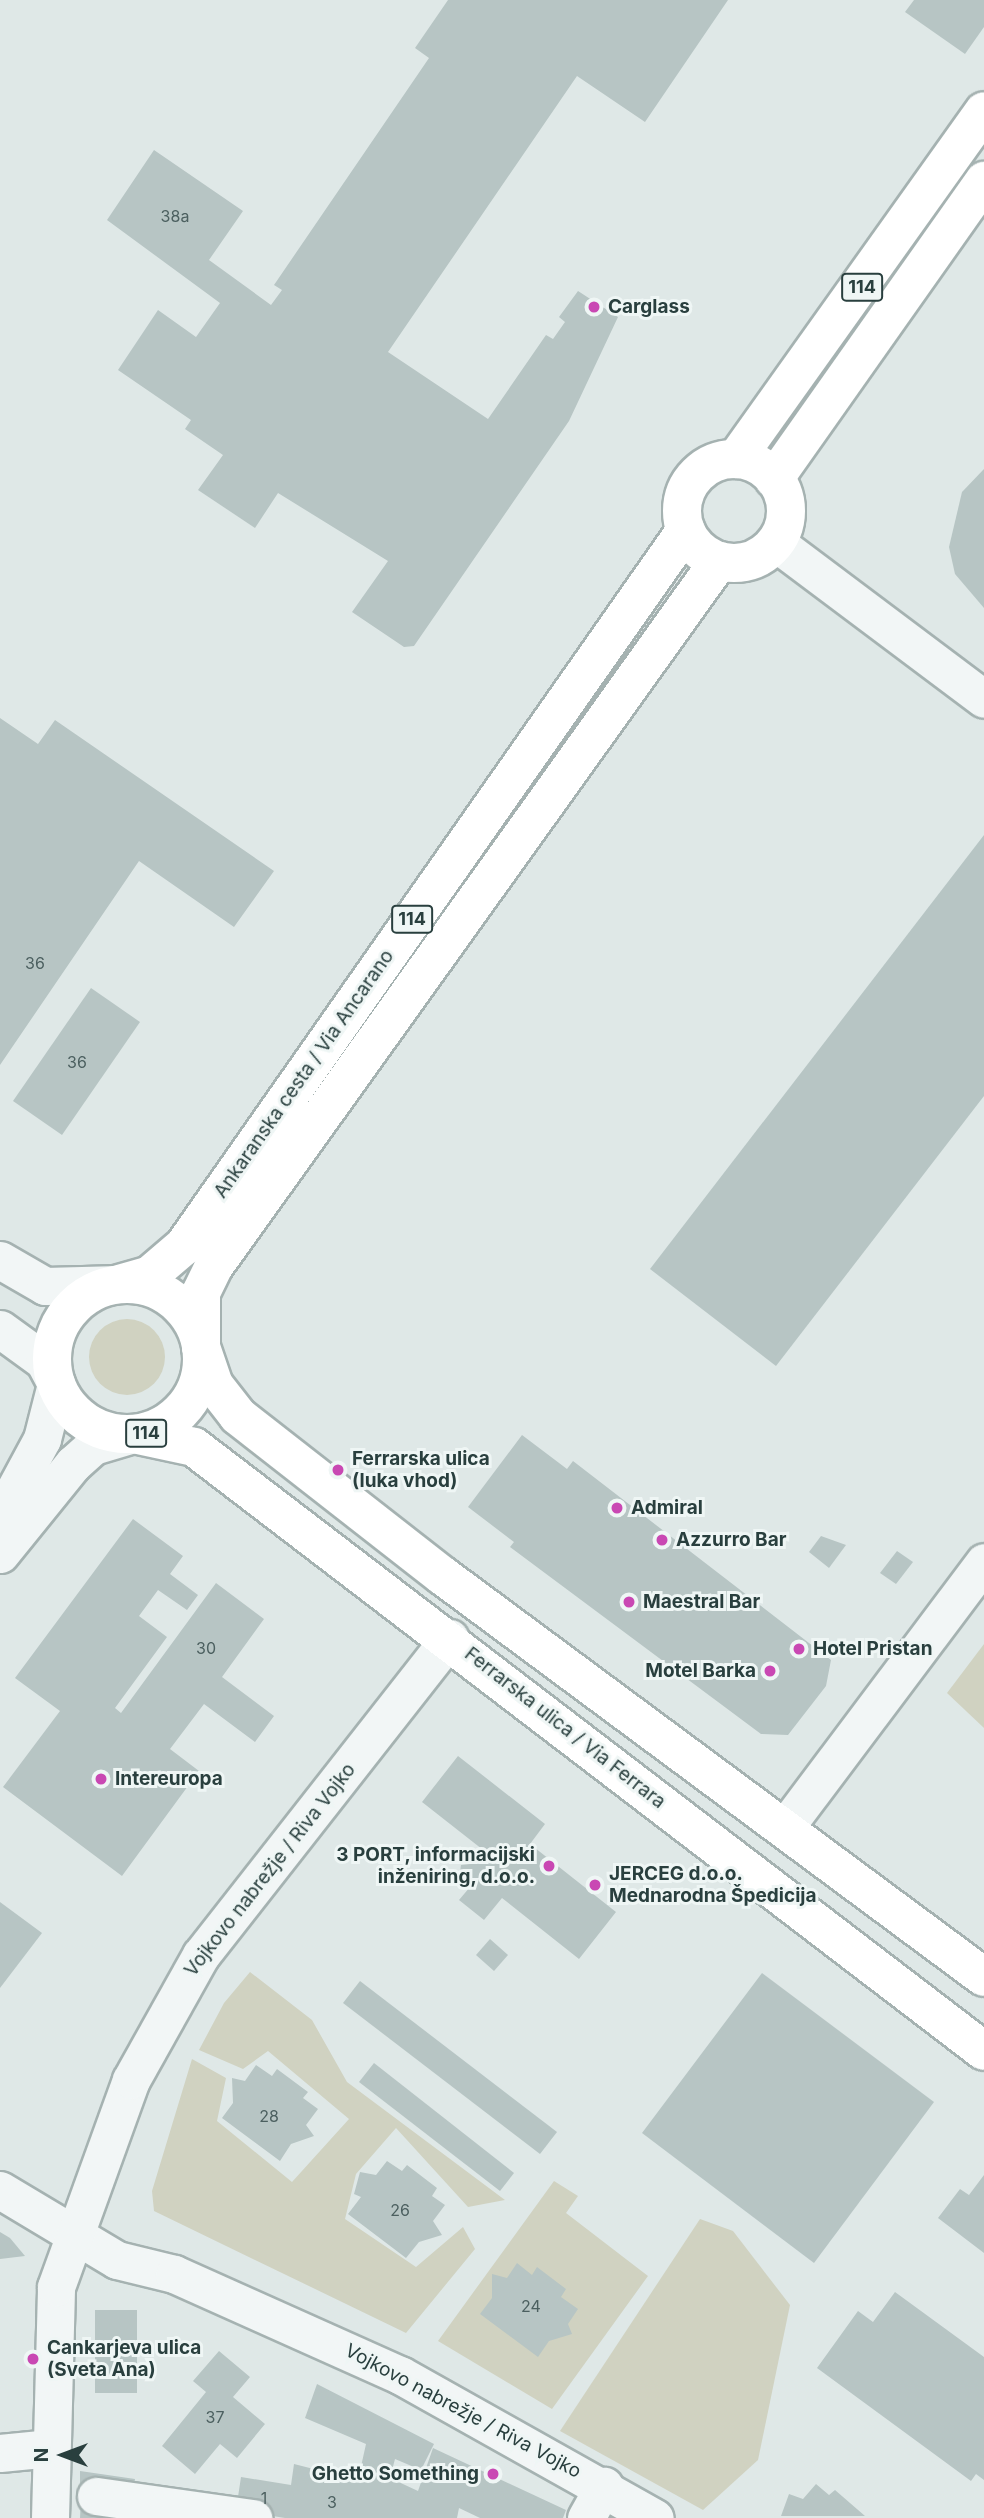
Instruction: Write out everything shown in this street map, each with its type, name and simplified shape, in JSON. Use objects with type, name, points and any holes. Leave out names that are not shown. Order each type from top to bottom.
[{"type":"main road","name":"114","points":[[736,459],[984,111]]},
{"type":"main road","name":"114","points":[[774,479],[984,181]]},
{"type":"main road","points":[[736,459],[774,479],[786,517],[775,542],[756,558],[719,561],[686,530],[683,504],[692,481],[711,464],[736,459]]},
{"type":"main road","name":"Ankaranska cesta / Via Ancarano","points":[[119,1284],[150,1275],[184,1246],[686,530]]},
{"type":"main road","name":"Ankaranska cesta / Via Ancarano","points":[[201,1347],[201,1293],[214,1266],[719,561]]},
{"type":"main road","name":"114","points":[[119,1284],[169,1296],[188,1313],[201,1347],[199,1385],[187,1407],[168,1423],[133,1434],[96,1429],[75,1415],[56,1384],[52,1346],[61,1322],[76,1303],[119,1284]]},
{"type":"main road","points":[[201,1347],[214,1385],[238,1416],[443,1576],[786,1826],[984,1977]]},
{"type":"main road","name":"Ferrarska ulica / Via Ferrara","points":[[133,1434],[194,1447],[450,1638],[984,2051]]},
{"type":"street","points":[[775,542],[984,699]]},
{"type":"street","points":[[0,1260],[45,1286],[119,1284]]},
{"type":"street","points":[[0,1329],[44,1361],[56,1384],[42,1439],[0,1517]]},
{"type":"street","points":[[0,1554],[73,1464],[93,1446],[133,1434]]},
{"type":"street","points":[[786,1826],[984,1562]]},
{"type":"street","name":"Vojkovo nabrežje / Riva Vojko","points":[[72,2237],[131,2080],[180,1986],[450,1638]]},
{"type":"street","name":"Vojkovo nabrežje / Riva Vojko","points":[[0,2190],[72,2237],[302,2328],[604,2486],[655,2518]]},
{"type":"street","points":[[50,2518],[56,2287],[72,2237]]},
{"type":"street","points":[[0,2453],[51,2448]]},
{"type":"street","points":[[586,2518],[604,2486]]},
{"type":"street","points":[[116,2502],[245,2516]]},
{"type":"green space","points":[[127,1319],[141,1322],[154,1330],[162,1343],[165,1357],[162,1371],[154,1384],[141,1392],[127,1395],[113,1392],[100,1384],[92,1371],[89,1357],[92,1343],[100,1330],[113,1322]]},
{"type":"green space","points":[[984,1644],[984,1728],[947,1693]]},
{"type":"green space","points":[[250,1972],[312,2020],[347,2082],[505,2200],[468,2207],[396,2128],[356,2174],[345,2219],[416,2267],[463,2227],[475,2249],[406,2333],[154,2211],[152,2191],[192,2059],[226,2078],[217,2121],[292,2182],[349,2119],[268,2051],[243,2069],[199,2050],[224,2003]]},
{"type":"green space","points":[[554,2181],[578,2196],[566,2213],[648,2276],[552,2409],[438,2341]]},
{"type":"green space","points":[[700,2219],[733,2231],[790,2305],[758,2460],[703,2510],[560,2431]]},
{"type":"building","points":[[448,0],[728,0],[645,122],[577,76],[388,352],[488,419],[546,335],[553,339],[565,322],[559,317],[578,291],[618,317],[569,421],[414,646],[404,647],[352,612],[388,561],[278,493],[255,528],[198,490],[223,455],[185,429],[191,420],[118,370],[158,310],[196,337],[220,303],[107,220],[154,150],[243,211],[209,260],[271,305],[282,290],[274,285],[429,58],[415,48]]},
{"type":"building","points":[[914,0],[984,0],[984,27],[965,54],[905,12]]},
{"type":"building","points":[[984,469],[984,608],[955,574],[949,547],[962,492]]},
{"type":"building","points":[[0,718],[38,744],[55,720],[274,871],[234,927],[139,861],[0,1065]]},
{"type":"building","points":[[984,835],[984,1096],[776,1366],[650,1269]]},
{"type":"building","points":[[91,988],[140,1022],[62,1135],[13,1101]]},
{"type":"building","points":[[522,1435],[567,1469],[573,1461],[831,1660],[826,1686],[788,1735],[761,1734],[510,1547],[514,1542],[468,1507]]},
{"type":"building","points":[[133,1519],[183,1556],[170,1574],[198,1595],[187,1610],[158,1590],[139,1616],[167,1637],[115,1708],[121,1713],[216,1583],[264,1619],[222,1677],[274,1716],[255,1742],[204,1704],[170,1749],[199,1771],[122,1876],[3,1787],[60,1711],[15,1678]]},
{"type":"building","points":[[821,1536],[846,1545],[829,1568],[809,1552]]},
{"type":"building","points":[[897,1551],[913,1562],[896,1584],[880,1573]]},
{"type":"building","points":[[458,1756],[545,1824],[530,1844],[616,1912],[579,1959],[502,1898],[484,1920],[459,1900],[470,1887],[459,1879],[461,1865],[479,1863],[487,1853],[422,1802]]},
{"type":"building","points":[[0,1902],[42,1933],[0,1988]]},
{"type":"building","points":[[490,1939],[508,1955],[494,1971],[476,1955]]},
{"type":"building","points":[[762,1973],[934,2102],[814,2263],[642,2133]]},
{"type":"building","points":[[360,1981],[557,2132],[540,2154],[343,2003]]},
{"type":"building","points":[[374,2063],[514,2173],[500,2191],[359,2082]]},
{"type":"building","points":[[256,2065],[272,2076],[277,2069],[308,2092],[303,2098],[318,2109],[306,2125],[314,2136],[291,2144],[280,2161],[222,2118],[233,2103],[232,2078],[245,2081]]},
{"type":"building","points":[[387,2161],[402,2171],[407,2165],[437,2188],[432,2196],[445,2205],[433,2221],[442,2235],[419,2242],[406,2258],[348,2214],[361,2197],[354,2194],[360,2172],[376,2175]]},
{"type":"building","points":[[984,2175],[984,2253],[938,2218],[960,2189],[969,2195]]},
{"type":"building","points":[[0,2232],[10,2238],[25,2256],[0,2259]]},
{"type":"building","points":[[517,2263],[532,2275],[537,2267],[566,2289],[561,2297],[578,2309],[568,2324],[572,2334],[549,2341],[538,2357],[480,2314],[492,2298],[492,2274],[507,2278]]},
{"type":"building","points":[[895,2292],[984,2357],[984,2480],[976,2474],[971,2481],[817,2368],[858,2311],[873,2322]]},
{"type":"building","points":[[95,2310],[137,2310],[137,2393],[95,2393]]},
{"type":"building","points":[[219,2351],[250,2377],[233,2397],[265,2424],[237,2458],[220,2444],[195,2474],[162,2446],[206,2392],[193,2381]]},
{"type":"building","points":[[317,2384],[434,2444],[421,2470],[395,2459],[390,2478],[418,2491],[433,2448],[566,2510],[563,2518],[480,2518],[459,2508],[457,2518],[285,2518],[236,2510],[241,2477],[291,2485],[294,2464],[345,2477],[346,2468],[360,2471],[366,2444],[305,2418]]},
{"type":"building","points":[[80,2471],[135,2479],[132,2496],[80,2488]]},
{"type":"building","points":[[816,2484],[829,2495],[835,2490],[865,2516],[781,2516],[789,2494],[803,2499]]},
{"type":"building","points":[[81,2500],[110,2500],[110,2518],[80,2518]]},
{"type":"place","name":"Carglass","points":[[594,307]]},
{"type":"place","name":"Ferrarska ulica (luka vhod)","points":[[338,1470]]},
{"type":"place","name":"Admiral","points":[[617,1508]]},
{"type":"place","name":"Azzurro Bar","points":[[662,1540]]},
{"type":"place","name":"Maestral Bar","points":[[629,1602]]},
{"type":"place","name":"Hotel Pristan","points":[[799,1649]]},
{"type":"place","name":"Motel Barka","points":[[770,1671]]},
{"type":"place","name":"Intereuropa","points":[[101,1779]]},
{"type":"place","name":"3 PORT, informacijski inženiring, d.o.o.","points":[[549,1866]]},
{"type":"place","name":"JERCEG d.o.o. Mednarodna Špedicija","points":[[595,1885]]},
{"type":"place","name":"Cankarjeva ulica (Sveta Ana)","points":[[33,2359]]},
{"type":"place","name":"Ghetto Something","points":[[493,2474]]}]
